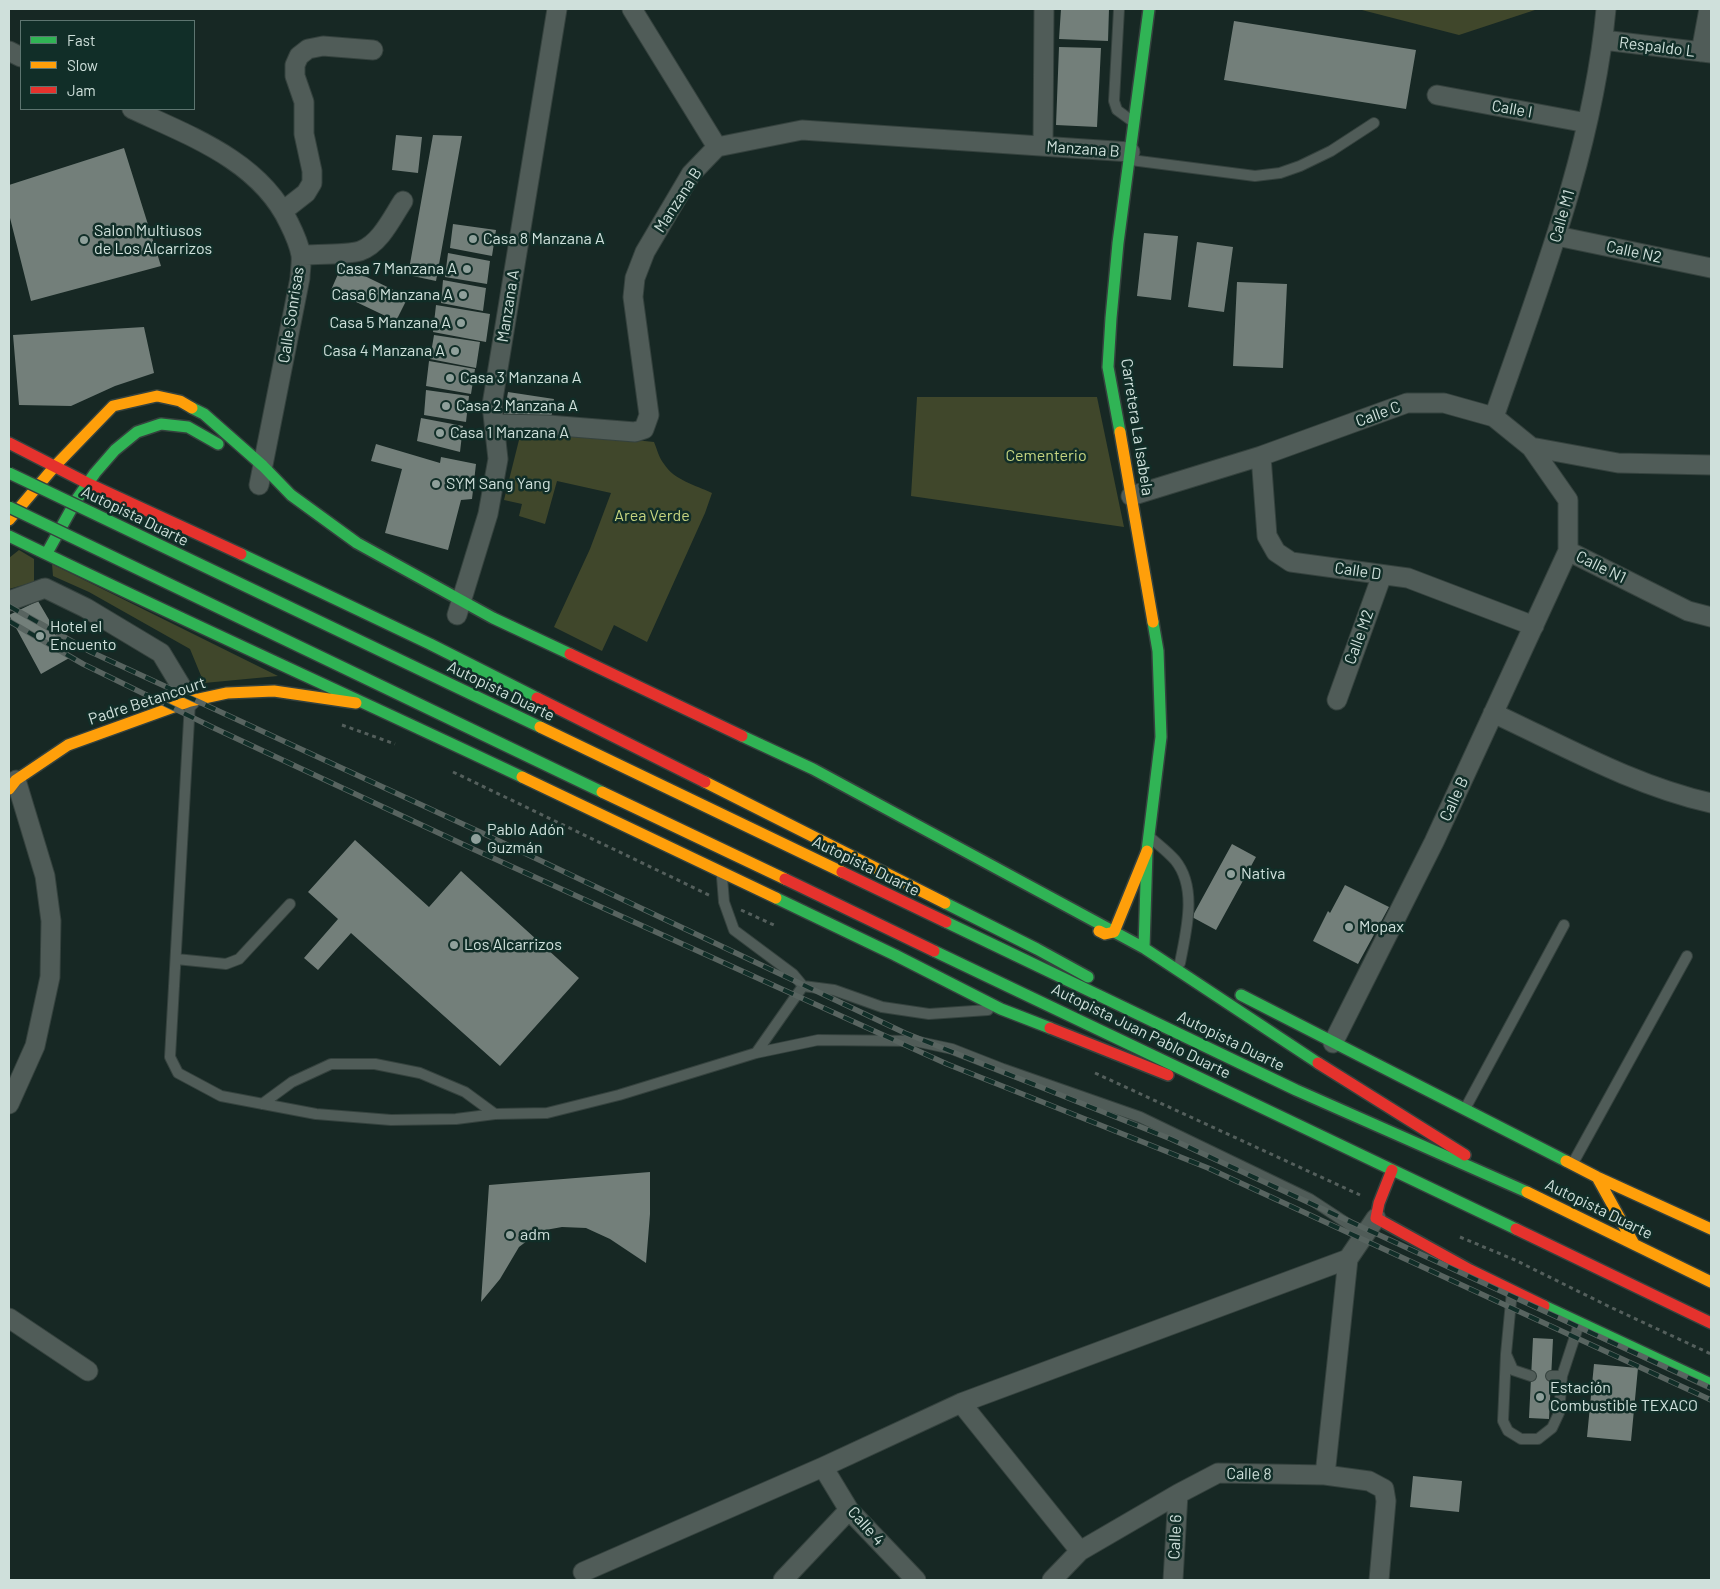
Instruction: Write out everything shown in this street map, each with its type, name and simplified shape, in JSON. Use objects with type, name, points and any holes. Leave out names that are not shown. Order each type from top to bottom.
[{"type":"main road","name":"Carretera La Isabela","points":[[1147,851],[1161,737],[1158,651],[1108,367],[1118,243],[1149,9]]},
{"type":"main road","points":[[9,520],[55,466],[113,406],[157,396],[180,401],[204,414],[258,478],[291,495],[357,543],[459,612],[649,693],[813,769],[1144,948],[1180,963],[1333,1044],[1465,1108],[1572,1164],[1711,1229]]},
{"type":"main road","points":[[46,554],[87,483],[124,440],[143,428],[168,422],[191,426],[209,437],[227,452]]},
{"type":"main road","points":[[11,444],[38,487],[45,507],[46,554]]},
{"type":"main road","points":[[11,444],[87,483],[156,513],[430,644],[1036,949],[1296,1090]]},
{"type":"main road","name":"Autopista Duarte","points":[[9,473],[1296,1090],[1515,1186],[1709,1280]]},
{"type":"main road","name":"Autopista Juan Pablo Duarte","points":[[9,507],[1334,1142]]},
{"type":"main road","points":[[9,536],[722,872],[895,955],[1001,1009],[1334,1142],[1711,1323]]},
{"type":"main road","points":[[197,625],[182,605],[208,553],[229,549]]},
{"type":"main road","name":"Padre Betancourt","points":[[13,785],[68,745],[190,701],[227,693],[274,690],[370,705]]},
{"type":"main road","points":[[1114,932],[1147,851]]},
{"type":"main road","points":[[1118,892],[1147,851]]},
{"type":"main road","points":[[1144,948],[1147,851]]},
{"type":"main road","points":[[997,881],[1105,934],[1114,932]]},
{"type":"main road","points":[[1074,910],[1091,908]]},
{"type":"main road","points":[[1144,948],[1285,1042],[1515,1186]]},
{"type":"main road","points":[[1392,1170],[1379,1203],[1376,1218],[1470,1270],[1711,1384]]},
{"type":"main road","points":[[1597,1176],[1634,1244]]},
{"type":"street","name":"Manzana A","points":[[459,612],[488,514],[498,459],[492,405],[558,9]]},
{"type":"street","points":[[632,9],[716,147]]},
{"type":"street","points":[[1043,146],[1044,9]]},
{"type":"street","name":"Calle M1","points":[[1494,417],[1557,236],[1587,123],[1603,40],[1606,9]]},
{"type":"street","points":[[1706,53],[1709,9]]},
{"type":"street","name":"Respaldo L","points":[[1603,40],[1706,53]]},
{"type":"street","points":[[283,211],[306,193],[312,183],[312,171],[304,134],[304,102],[295,76],[295,65],[299,56],[308,49],[323,46],[373,50]]},
{"type":"street","name":"Calle I","points":[[1437,96],[1587,123]]},
{"type":"street","name":"Calle Sonrisas","points":[[134,110],[207,144],[245,169],[271,193],[294,233],[301,255],[300,278],[258,478]]},
{"type":"street","name":"Manzana B","points":[[495,424],[548,425],[635,432],[644,429],[649,415],[634,297],[635,278],[645,252],[691,174],[716,147],[802,130],[1043,146],[1130,156]]},
{"type":"street","points":[[301,255],[358,252],[369,246],[381,235],[403,201]]},
{"type":"street","name":"Calle N2","points":[[1557,236],[1711,268]]},
{"type":"street","name":"Calle C","points":[[1131,496],[1261,456],[1408,403],[1444,403],[1494,417],[1531,447],[1618,463],[1711,465]]},
{"type":"street","name":"Calle N1","points":[[1531,447],[1568,500],[1568,551],[1688,611],[1711,618]]},
{"type":"street","name":"Calle D","points":[[1261,456],[1267,536],[1276,552],[1291,562],[1408,578],[1534,626]]},
{"type":"street","name":"Calle B","points":[[1333,1044],[1434,842],[1568,551]]},
{"type":"street","points":[[45,588],[46,554]]},
{"type":"street","name":"Calle M2","points":[[1337,700],[1382,575]]},
{"type":"street","points":[[9,602],[45,588],[86,608],[161,653],[190,701]]},
{"type":"street","points":[[1493,713],[1603,765],[1685,797],[1711,803]]},
{"type":"street","points":[[9,1104],[35,1046],[50,977],[51,920],[46,876],[13,785]]},
{"type":"street","points":[[1325,1475],[1348,1259],[1376,1218]]},
{"type":"street","points":[[583,1572],[823,1467],[961,1404],[1348,1259]]},
{"type":"street","points":[[9,1318],[88,1371]]},
{"type":"street","points":[[961,1404],[1080,1551]]},
{"type":"street","name":"Calle 4","points":[[823,1467],[849,1510],[916,1580]]},
{"type":"street","name":"Calle 8","points":[[1052,1580],[1080,1551],[1218,1473],[1325,1475],[1369,1481],[1384,1489],[1386,1502],[1379,1580]]},
{"type":"street","name":"Calle 6","points":[[1173,1580],[1178,1494]]},
{"type":"street","points":[[783,1580],[849,1510]]},
{"type":"lane","points":[[1118,9],[1114,101],[1117,110],[1134,123]]},
{"type":"lane","points":[[1130,156],[1255,176],[1280,173],[1300,166],[1331,150],[1374,123]]},
{"type":"lane","points":[[190,701],[170,1057],[178,1072],[221,1096],[316,1114],[391,1120],[456,1119],[495,1114],[547,1113],[628,1092],[756,1054],[818,1040],[915,1041],[952,1049],[1140,1117],[1310,1199],[1364,1234]]},
{"type":"lane","points":[[1149,837],[1176,862],[1187,885],[1186,926],[1180,963]]},
{"type":"lane","points":[[722,872],[724,902],[734,930],[793,974],[803,986],[834,990],[882,1007],[929,1014],[1001,1009]]},
{"type":"lane","points":[[176,959],[226,964],[239,959],[290,904]]},
{"type":"lane","points":[[1465,1108],[1564,925]]},
{"type":"lane","points":[[1572,1164],[1687,956]]},
{"type":"lane","points":[[756,1054],[803,986]]},
{"type":"lane","points":[[262,1104],[292,1082],[331,1064],[375,1064],[420,1073],[465,1092],[495,1114]]},
{"type":"lane","points":[[1512,1290],[1506,1354],[1503,1421],[1508,1431],[1521,1439],[1538,1439],[1552,1428],[1559,1413],[1562,1376],[1580,1323]]},
{"type":"lane","points":[[1506,1354],[1513,1370],[1532,1376]]},
{"type":"lane","points":[[1551,1376],[1562,1376]]},
{"type":"green space","points":[[1358,9],[1538,9],[1459,35]]},
{"type":"green space","name":"Cementerio","points":[[917,397],[1097,397],[1124,527],[911,496]]},
{"type":"green space","name":"Area Verde","points":[[551,431],[654,442],[662,462],[668,470],[685,482],[712,493],[705,513],[647,642],[614,625],[602,651],[554,627],[590,549],[611,493],[557,481],[545,524],[519,516],[522,504],[504,500],[519,440],[526,434]]},
{"type":"green space","points":[[19,550],[34,559],[34,582],[9,589],[9,558]]},
{"type":"green space","points":[[52,564],[278,676],[204,683],[190,649],[89,592],[53,576]]},
{"type":"building","points":[[1061,9],[1109,9],[1108,41],[1059,39]]},
{"type":"building","points":[[1234,21],[1416,50],[1406,109],[1224,80]]},
{"type":"building","points":[[1059,47],[1101,48],[1097,127],[1056,125]]},
{"type":"building","points":[[396,135],[422,137],[418,173],[392,170]]},
{"type":"building","points":[[433,135],[462,136],[436,281],[408,275]]},
{"type":"building","name":"Salon Multiusos de Los Alcarrizos","points":[[124,148],[161,266],[31,301],[9,214],[9,185]]},
{"type":"building","name":"Casa 8 Manzana A","points":[[453,224],[496,230],[492,256],[450,248]]},
{"type":"building","points":[[1144,233],[1178,236],[1171,300],[1137,296]]},
{"type":"building","points":[[1197,242],[1233,247],[1224,312],[1188,307]]},
{"type":"building","name":"Casa 7 Manzana A","points":[[448,253],[490,261],[487,284],[445,277]]},
{"type":"building","points":[[342,265],[408,297],[396,321],[331,290]]},
{"type":"building","name":"Casa 6 Manzana A","points":[[443,280],[486,288],[483,311],[441,303]]},
{"type":"building","points":[[1237,282],[1287,284],[1283,368],[1233,366]]},
{"type":"building","name":"Casa 5 Manzana A","points":[[436,305],[490,314],[486,342],[433,332]]},
{"type":"building","points":[[144,327],[154,373],[115,386],[71,406],[19,405],[13,335]]},
{"type":"building","name":"Casa 4 Manzana A","points":[[434,335],[480,342],[476,368],[430,359]]},
{"type":"building","name":"Casa 3 Manzana A","points":[[429,361],[475,369],[471,394],[426,386]]},
{"type":"building","name":"Casa 2 Manzana A","points":[[426,390],[469,396],[466,422],[424,415]]},
{"type":"building","points":[[508,392],[554,399],[551,419],[504,415]]},
{"type":"building","name":"Casa 1 Manzana A","points":[[421,418],[463,426],[460,452],[417,441]]},
{"type":"building","name":"SYM Sang Yang","points":[[376,444],[440,463],[441,457],[476,464],[472,499],[461,500],[448,550],[385,533],[402,469],[371,461]]},
{"type":"building","name":"Hotel el Encuento","points":[[38,601],[71,657],[41,674],[9,615]]},
{"type":"building","name":"Los Alcarrizos","points":[[355,840],[429,907],[461,871],[579,978],[500,1066],[351,933],[318,970],[304,958],[338,919],[308,892]]},
{"type":"building","name":"Nativa","points":[[1232,844],[1256,857],[1216,930],[1192,917]]},
{"type":"building","name":"Mopax","points":[[1345,885],[1389,907],[1358,964],[1313,941],[1328,911],[1330,913]]},
{"type":"building","name":"adm","points":[[650,1172],[650,1214],[646,1263],[610,1239],[586,1228],[562,1227],[540,1231],[519,1247],[500,1279],[481,1302],[489,1185]]},
{"type":"building","name":"Estación Combustible TEXACO","points":[[1533,1338],[1553,1339],[1549,1419],[1529,1418]]},
{"type":"building","points":[[1594,1364],[1638,1368],[1631,1441],[1587,1437]]},
{"type":"building","points":[[1413,1476],[1462,1481],[1459,1512],[1410,1507]]},
{"type":"railway","points":[[9,606],[91,652],[480,832],[905,1033],[1171,1139],[1711,1388]]},
{"type":"railway","points":[[9,621],[83,664],[214,728],[473,849],[947,1064],[1208,1168],[1711,1400]]},
{"type":"traffic: fast","points":[[1120,432],[1108,367],[1111,318],[1118,243],[1149,9]]},
{"type":"traffic: fast","points":[[192,408],[204,414],[263,466],[291,495],[357,543],[493,618],[570,654]]},
{"type":"traffic: fast","points":[[48,551],[77,499],[95,473],[115,450],[137,432],[161,424],[188,427],[218,444]]},
{"type":"traffic: fast","points":[[9,473],[540,727]]},
{"type":"traffic: fast","points":[[9,507],[602,792]]},
{"type":"traffic: fast","points":[[9,536],[522,777]]},
{"type":"traffic: fast","points":[[241,554],[430,644],[537,698]]},
{"type":"traffic: fast","points":[[1144,948],[1147,851],[1161,737],[1158,651],[1153,622]]},
{"type":"traffic: fast","points":[[742,736],[813,769],[1144,948],[1318,1063]]},
{"type":"traffic: fast","points":[[776,898],[895,955],[1001,1009],[1050,1028]]},
{"type":"traffic: fast","points":[[945,903],[1088,977]]},
{"type":"traffic: fast","points":[[946,922],[1296,1090],[1527,1192]]},
{"type":"traffic: fast","points":[[934,951],[1516,1229]]},
{"type":"traffic: fast","points":[[1241,995],[1566,1161]]},
{"type":"traffic: fast","points":[[1544,1306],[1711,1384]]},
{"type":"traffic: slow","points":[[9,520],[55,466],[113,406],[157,396],[180,401],[192,408]]},
{"type":"traffic: slow","points":[[1120,432],[1153,622]]},
{"type":"traffic: slow","points":[[9,789],[16,780],[68,745],[190,701],[227,693],[274,691],[356,703]]},
{"type":"traffic: slow","points":[[540,727],[842,872]]},
{"type":"traffic: slow","points":[[522,777],[776,898]]},
{"type":"traffic: slow","points":[[705,782],[945,903]]},
{"type":"traffic: slow","points":[[602,792],[785,879]]},
{"type":"traffic: slow","points":[[1099,931],[1105,934],[1114,932],[1147,851]]},
{"type":"traffic: slow","points":[[1566,1161],[1711,1229]]},
{"type":"traffic: slow","points":[[1597,1177],[1634,1244]]},
{"type":"traffic: slow","points":[[1527,1192],[1711,1282]]},
{"type":"traffic: jam","points":[[9,443],[87,483],[241,554]]},
{"type":"traffic: jam","points":[[570,654],[742,736]]},
{"type":"traffic: jam","points":[[537,698],[705,782]]},
{"type":"traffic: jam","points":[[842,872],[946,922]]},
{"type":"traffic: jam","points":[[785,879],[934,951]]},
{"type":"traffic: jam","points":[[1050,1028],[1168,1075]]},
{"type":"traffic: jam","points":[[1318,1063],[1465,1155]]},
{"type":"traffic: jam","points":[[1392,1170],[1379,1203],[1376,1218],[1470,1270],[1544,1306]]},
{"type":"traffic: jam","points":[[1516,1229],[1711,1323]]},
{"type":"place","name":"Casa 8 Manzana A","points":[[473,239]]},
{"type":"place","name":"Salon Multiusos de Los Alcarrizos","points":[[84,240]]},
{"type":"place","name":"Casa 7 Manzana A","points":[[467,269]]},
{"type":"place","name":"Casa 6 Manzana A","points":[[463,295]]},
{"type":"place","name":"Casa 5 Manzana A","points":[[461,323]]},
{"type":"place","name":"Casa 4 Manzana A","points":[[455,351]]},
{"type":"place","name":"Casa 3 Manzana A","points":[[450,378]]},
{"type":"place","name":"Casa 2 Manzana A","points":[[446,406]]},
{"type":"place","name":"Casa 1 Manzana A","points":[[440,433]]},
{"type":"place","name":"SYM Sang Yang","points":[[436,484]]},
{"type":"place","name":"Hotel el Encuento","points":[[40,636]]},
{"type":"place","name":"Pablo Adón Guzmán","points":[[476,839]]},
{"type":"place","name":"Nativa","points":[[1231,874]]},
{"type":"place","name":"Mopax","points":[[1349,927]]},
{"type":"place","name":"Los Alcarrizos","points":[[454,945]]},
{"type":"place","name":"adm","points":[[510,1235]]},
{"type":"place","name":"Estación Combustible TEXACO","points":[[1540,1397]]}]
